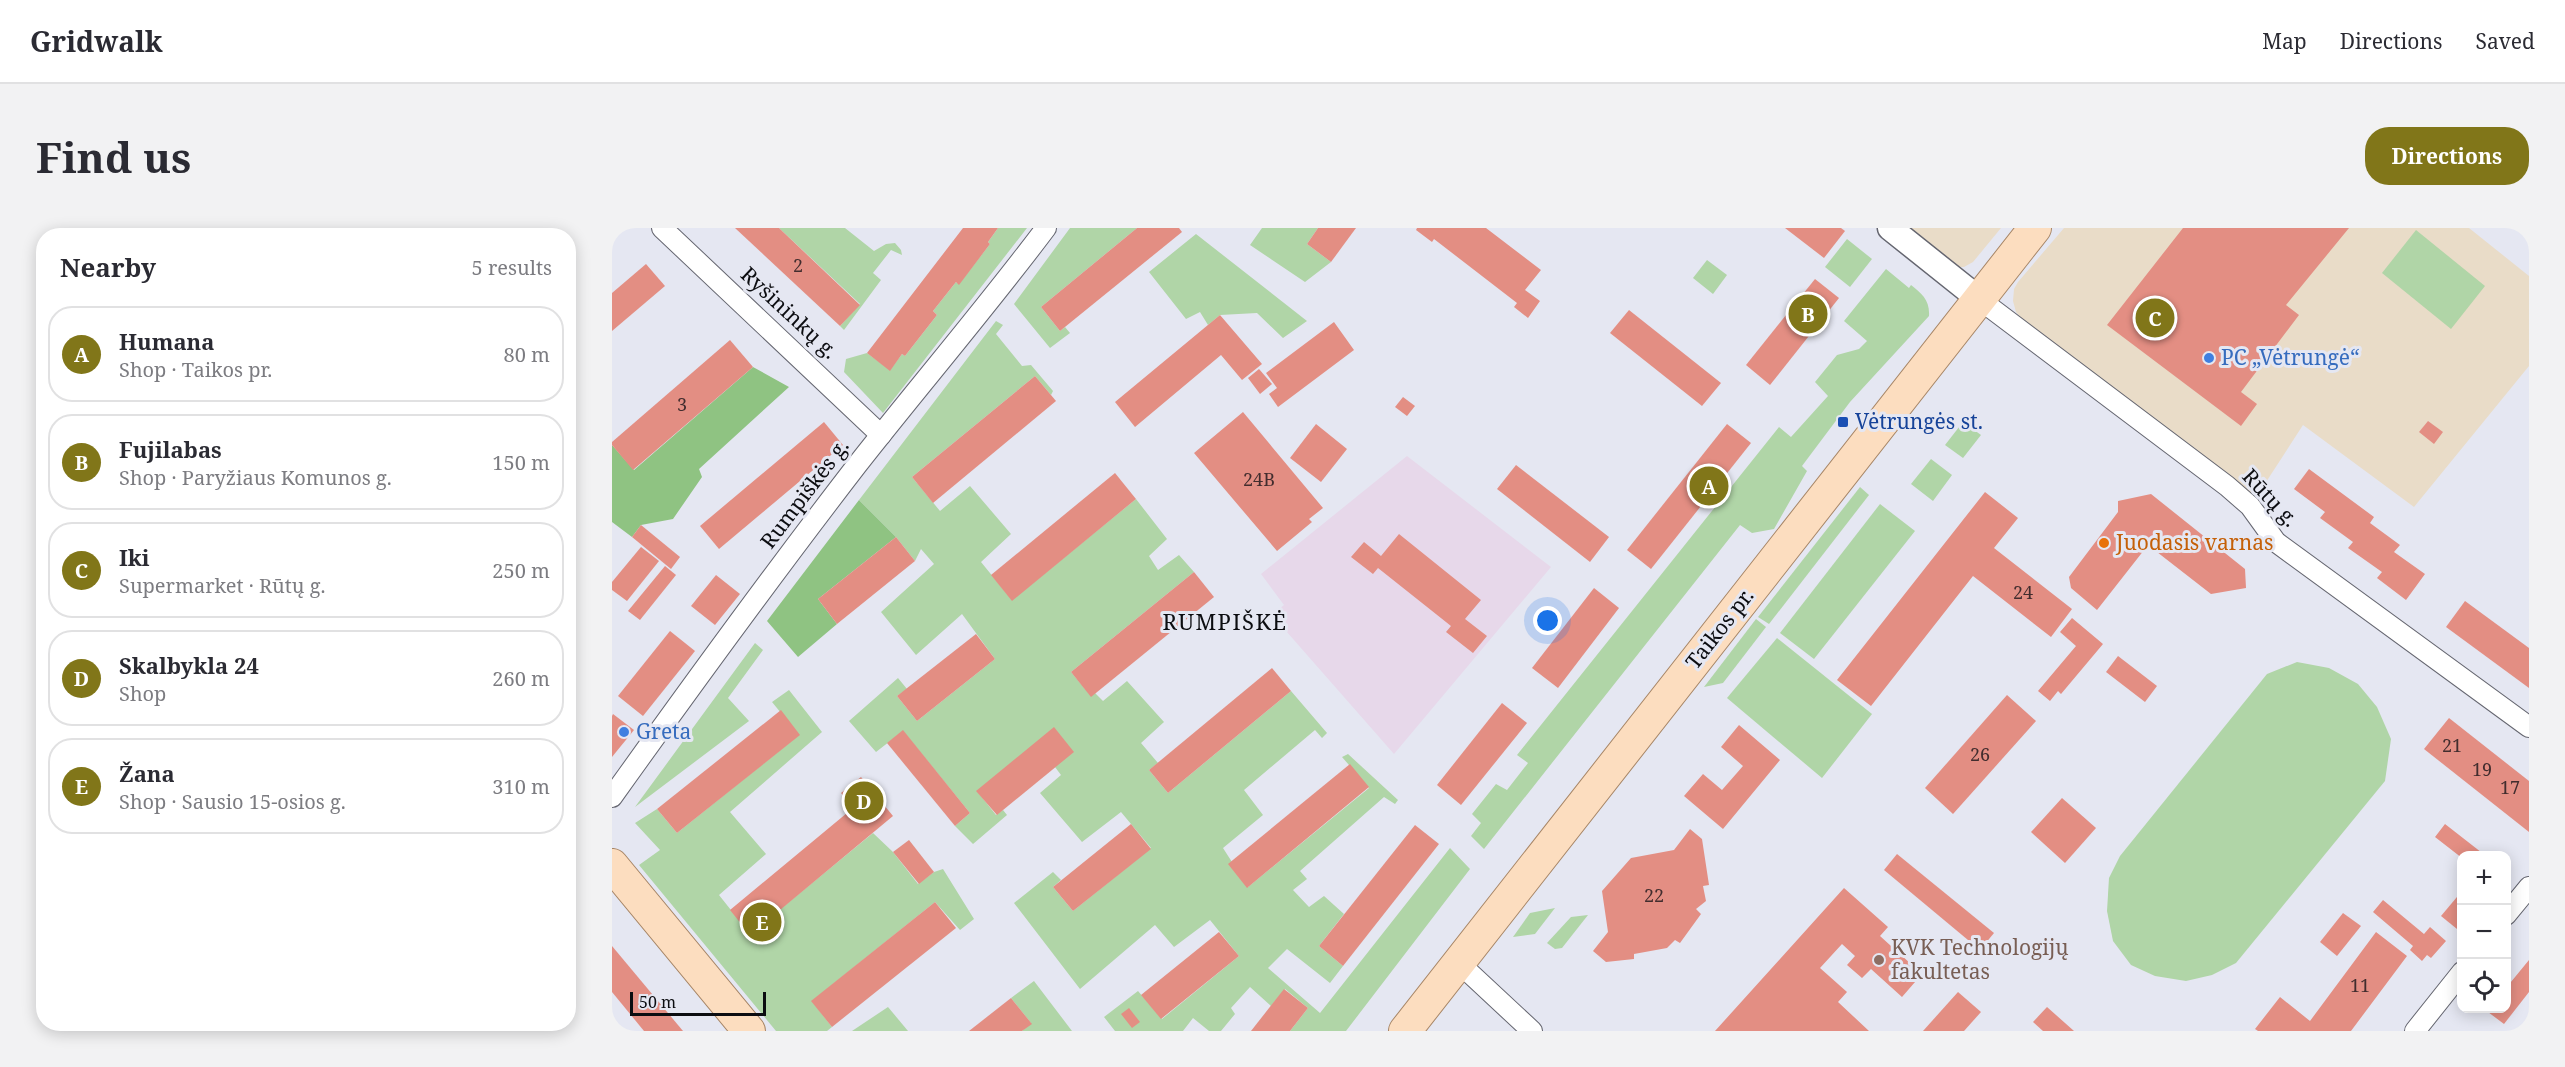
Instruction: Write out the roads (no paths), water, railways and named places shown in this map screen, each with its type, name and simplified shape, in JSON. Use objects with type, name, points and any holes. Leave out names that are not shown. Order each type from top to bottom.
[{"type":"main road","name":"Taikos pr.","points":[[1405,1031],[2035,228]]},
{"type":"main road","points":[[612,865],[749,1031]]},
{"type":"street","name":"Ryšininkų g.","points":[[662,228],[881,435]]},
{"type":"street","name":"Rumpiškės g.","points":[[612,797],[713,655],[881,435],[992,299],[1046,228]]},
{"type":"street","points":[[1890,228],[1979,299]]},
{"type":"street","name":"Rūtų g.","points":[[1979,299],[2227,486],[2250,507],[2276,542],[2529,727]]},
{"type":"street","points":[[2511,909],[2529,887]]},
{"type":"street","points":[[1459,963],[1532,1031]]},
{"type":"street","points":[[2415,1031],[2457,978]]},
{"type":"place","name":"Fujilabas","points":[[1808,314]]},
{"type":"place","name":"Iki","points":[[2155,318]]},
{"type":"place","name":"PC „Vėtrungė“","points":[[2209,358]]},
{"type":"place","name":"Vėtrungės st.","points":[[1843,422]]},
{"type":"place","name":"Humana","points":[[1709,486]]},
{"type":"place","name":"Juodasis varnas","points":[[2104,543]]},
{"type":"place","name":"Greta","points":[[624,732]]},
{"type":"place","name":"Skalbykla 24","points":[[864,801]]},
{"type":"place","name":"Žana","points":[[762,922]]},
{"type":"place","name":"KVK Technologijų fakultetas","points":[[1879,960]]},
{"type":"district","name":"RUMPIŠKĖ","points":[[1225,622]]}]
